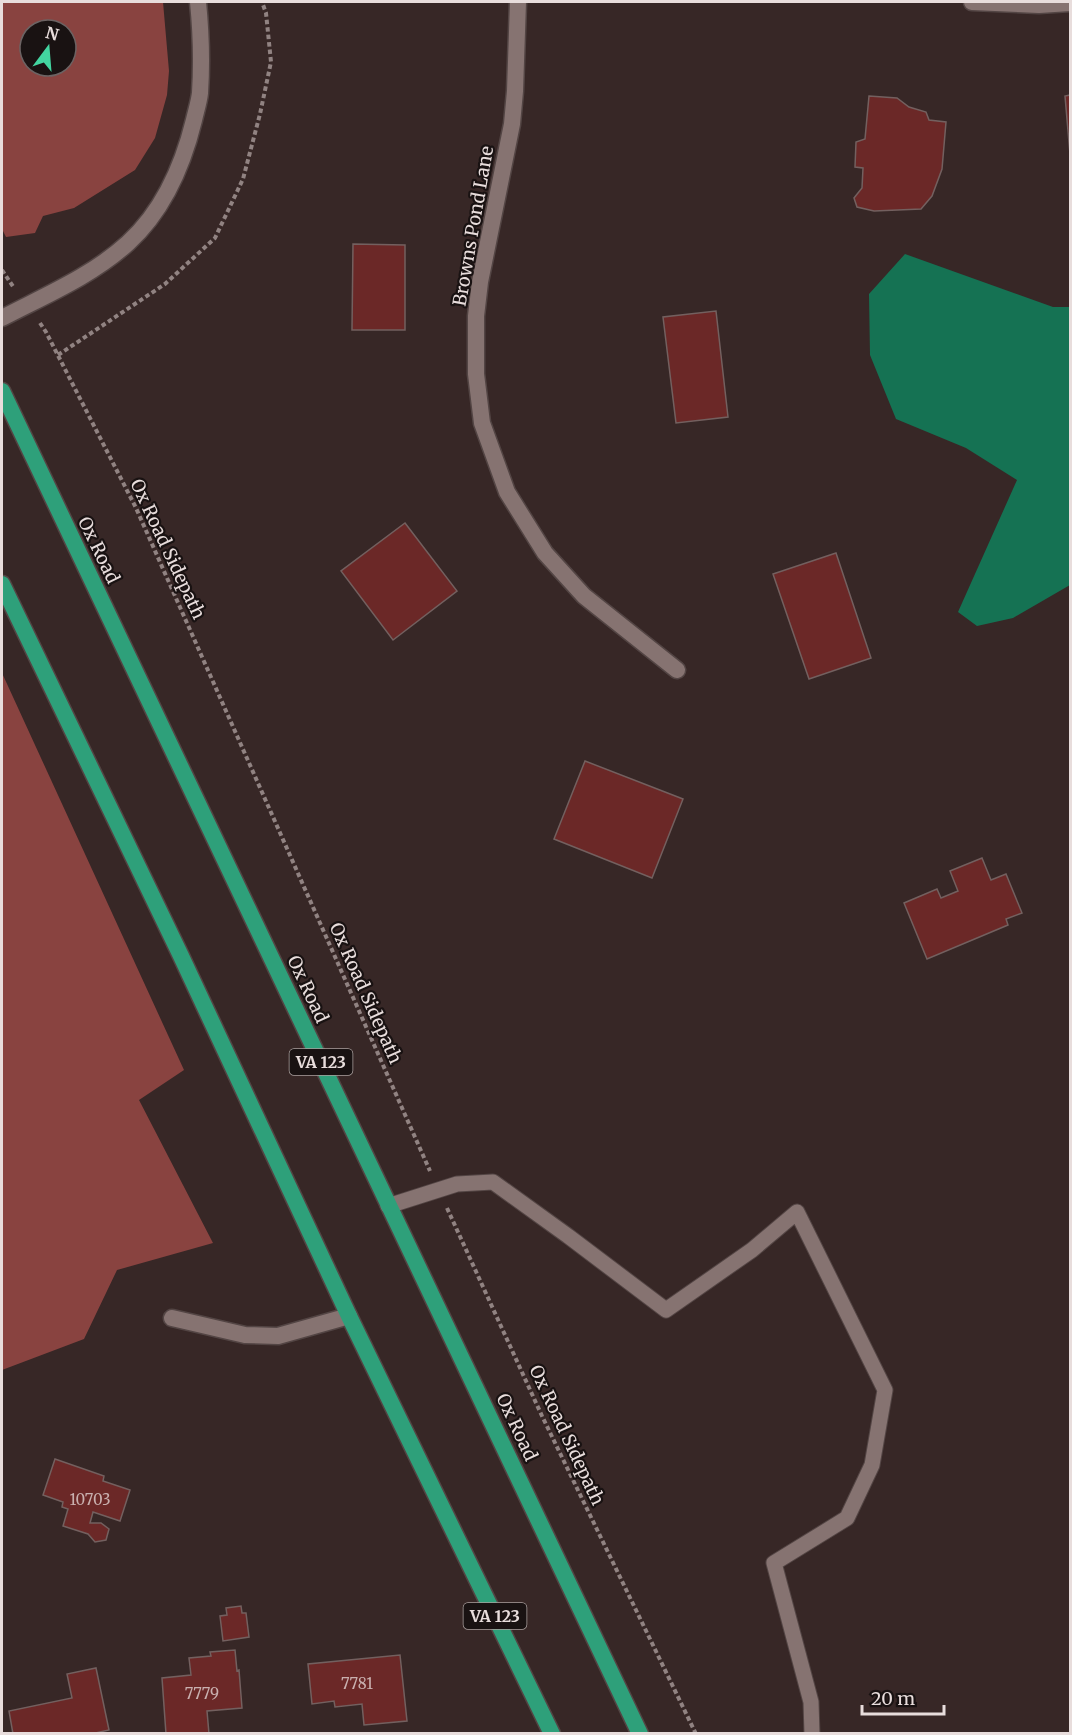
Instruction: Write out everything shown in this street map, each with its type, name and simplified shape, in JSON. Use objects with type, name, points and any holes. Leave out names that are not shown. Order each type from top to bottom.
[{"type":"highway","name":"Ox Road","points":[[2,391],[640,1734]]},
{"type":"highway","name":"VA 123","points":[[2,584],[182,956],[349,1316],[552,1734]]},
{"type":"highway","points":[[540,1710],[545,1734]]},
{"type":"street","points":[[2,318],[92,270],[128,243],[157,210],[177,173],[200,95],[202,42],[198,2]]},
{"type":"street","name":"Browns Pond Lane","points":[[518,2],[512,124],[480,282],[476,316],[476,374],[482,423],[507,492],[545,553],[584,596],[677,670]]},
{"type":"street","points":[[972,2],[1039,5],[1071,3]]},
{"type":"street","points":[[172,1318],[245,1335],[278,1336],[349,1316]]},
{"type":"lane","points":[[388,1206],[457,1184],[493,1182],[666,1310],[752,1250],[797,1212],[885,1390],[872,1466],[846,1518],[774,1563],[811,1702],[812,1734]]},
{"type":"path","points":[[58,355],[165,284],[215,238],[243,179],[260,114],[270,62],[266,13],[262,2]]},
{"type":"path","name":"Ox Road Sidepath","points":[[2,270],[46,332],[135,508],[439,1190],[547,1426],[696,1734]]},
{"type":"shaded area","points":[[2,2],[163,2],[169,71],[167,95],[155,138],[135,170],[74,208],[43,216],[35,233],[6,237],[2,229]]},
{"type":"shaded area","points":[[905,254],[1053,307],[1070,307],[1070,585],[1013,618],[977,626],[958,612],[1017,480],[966,448],[896,419],[870,355],[869,294]]},
{"type":"shaded area","points":[[2,673],[184,1070],[139,1100],[213,1243],[117,1270],[84,1339],[2,1370]]},
{"type":"building","points":[[1070,95],[1070,154],[1065,96]]},
{"type":"building","points":[[869,96],[897,98],[909,107],[926,112],[929,120],[946,122],[942,169],[932,196],[921,209],[874,211],[857,207],[854,198],[862,188],[863,168],[855,167],[856,142],[865,139]]},
{"type":"building","points":[[353,244],[405,245],[405,330],[352,330]]},
{"type":"building","points":[[716,311],[728,417],[676,423],[663,317]]},
{"type":"building","points":[[405,523],[457,591],[393,640],[341,571]]},
{"type":"building","points":[[836,553],[871,658],[809,679],[773,574]]},
{"type":"building","points":[[585,761],[683,799],[652,878],[554,839]]},
{"type":"building","points":[[982,858],[991,880],[1006,874],[1022,913],[1006,919],[1008,925],[927,959],[904,903],[937,889],[941,898],[958,891],[950,871]]},
{"type":"building","points":[[55,1459],[104,1476],[103,1481],[130,1490],[120,1521],[93,1512],[90,1523],[101,1523],[109,1529],[106,1540],[95,1542],[88,1534],[63,1526],[68,1509],[62,1507],[63,1502],[43,1495]]},
{"type":"building","points":[[241,1606],[242,1613],[246,1613],[249,1637],[223,1641],[220,1616],[227,1615],[226,1608]]},
{"type":"building","points":[[235,1650],[242,1708],[207,1711],[209,1734],[166,1734],[162,1678],[191,1675],[189,1658],[211,1656],[210,1652]]},
{"type":"building","points":[[400,1655],[407,1721],[364,1725],[362,1704],[335,1707],[334,1701],[312,1704],[308,1664]]},
{"type":"building","points":[[96,1668],[109,1730],[91,1734],[13,1734],[9,1711],[72,1698],[67,1674]]}]
